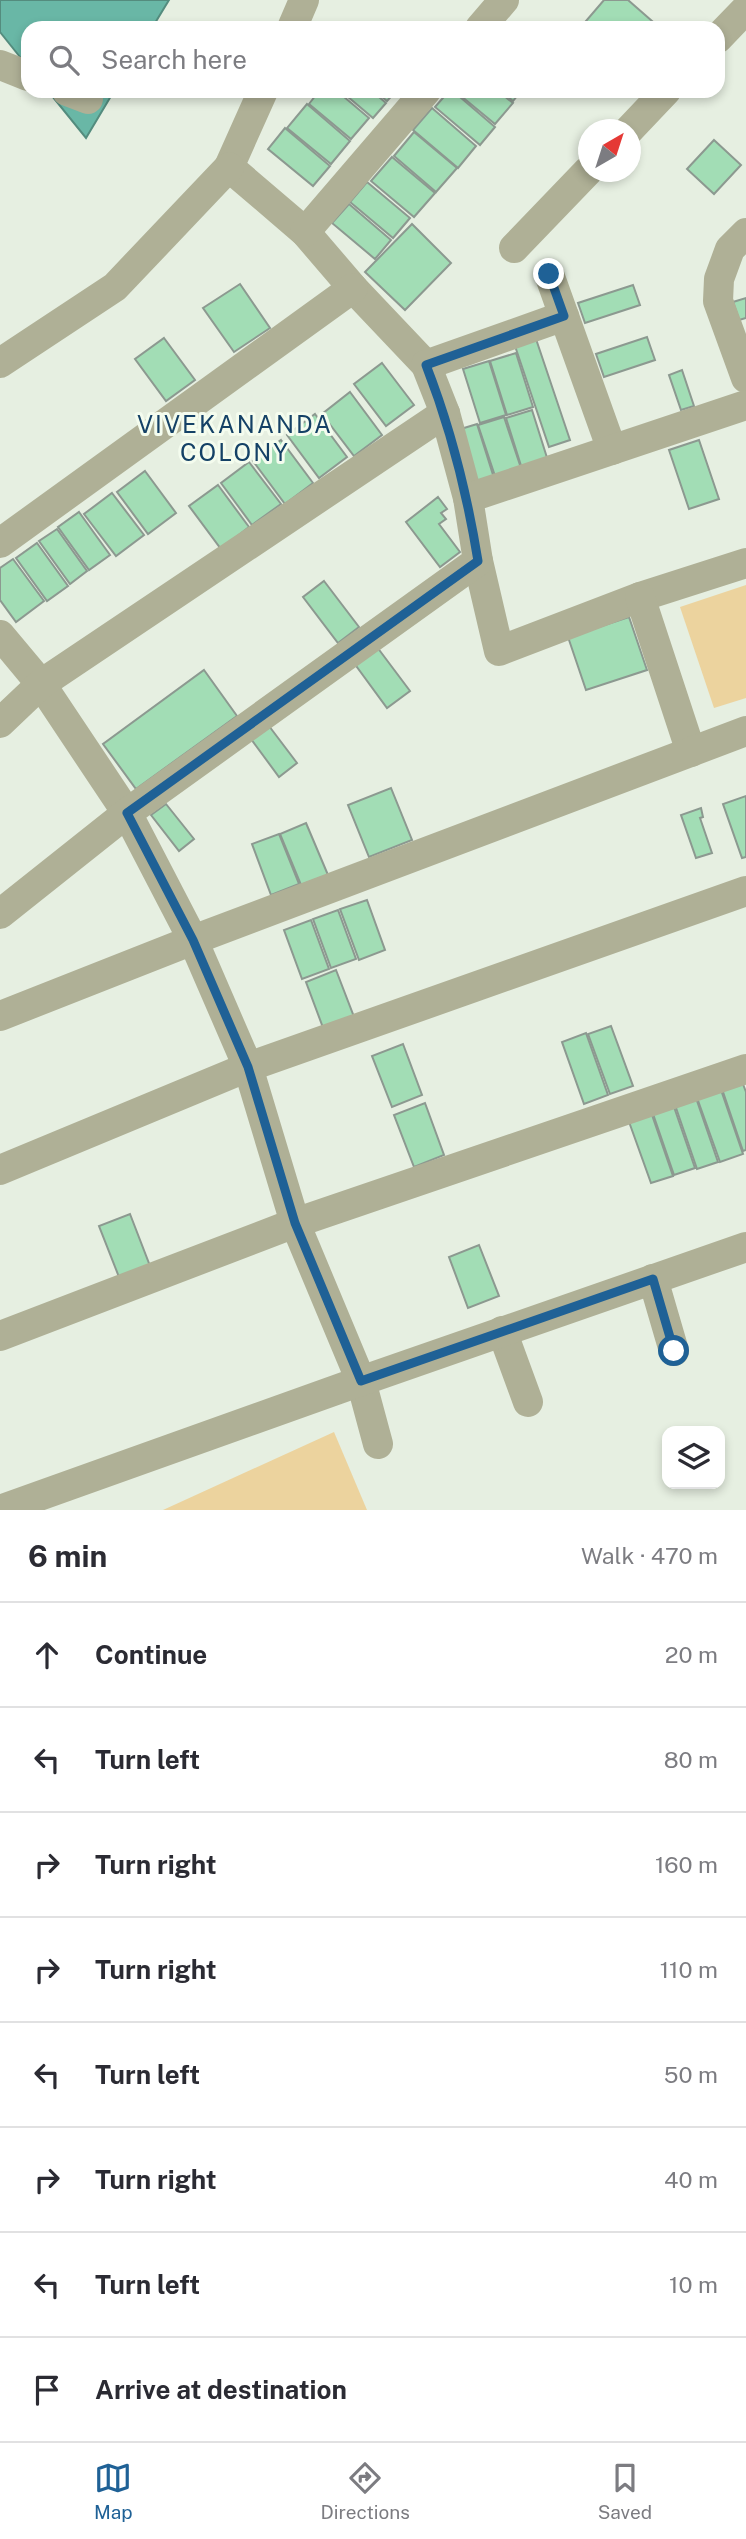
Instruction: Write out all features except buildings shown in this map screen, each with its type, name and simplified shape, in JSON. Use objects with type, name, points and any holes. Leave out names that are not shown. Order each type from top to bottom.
[{"type":"street","points":[[295,21],[304,0]]},
{"type":"street","points":[[486,21],[504,0]]},
{"type":"street","points":[[725,31],[746,9]]},
{"type":"street","points":[[0,65],[21,73]]},
{"type":"street","points":[[0,363],[115,287],[229,167],[260,98]]},
{"type":"street","points":[[304,232],[420,98]]},
{"type":"street","points":[[639,119],[659,98]]},
{"type":"street","points":[[229,167],[304,232],[426,365],[445,413],[468,498],[478,561],[499,651],[640,597],[746,563]]},
{"type":"street","points":[[514,248],[578,182]]},
{"type":"street","points":[[746,233],[730,249],[719,279],[718,301],[746,378]]},
{"type":"street","points":[[549,274],[612,450]]},
{"type":"street","points":[[0,543],[353,288]]},
{"type":"street","points":[[426,365],[564,316]]},
{"type":"street","points":[[468,498],[746,405]]},
{"type":"street","points":[[0,723],[41,684],[445,413]]},
{"type":"street","points":[[0,914],[127,813],[478,561]]},
{"type":"street","points":[[640,597],[691,752]]},
{"type":"street","points":[[0,635],[41,684],[127,813],[193,940],[248,1067],[295,1223],[361,1381],[378,1444]]},
{"type":"street","points":[[0,1016],[193,940],[746,731]]},
{"type":"street","points":[[0,1170],[248,1067],[746,891]]},
{"type":"street","points":[[0,1336],[295,1223],[746,1069]]},
{"type":"street","points":[[0,1510],[746,1247]]},
{"type":"street","points":[[653,1279],[674,1351]]},
{"type":"street","points":[[502,1331],[528,1402]]},
{"type":"shaded area","points":[[746,585],[746,698],[714,708],[680,607]]},
{"type":"shaded area","points":[[334,1432],[367,1510],[163,1510]]},
{"type":"water","points":[[0,0],[169,0],[156,21],[21,21],[21,58],[0,32]]},
{"type":"water","points":[[54,98],[110,98],[86,138]]},
{"type":"district","name":"VIVEKANANDA COLONY","points":[[235,438]]},
{"type":"route","points":[[549,274],[564,316],[426,365],[445,413],[468,498],[478,561],[127,813],[193,940],[248,1067],[295,1223],[361,1381],[653,1279],[674,1351]]}]
